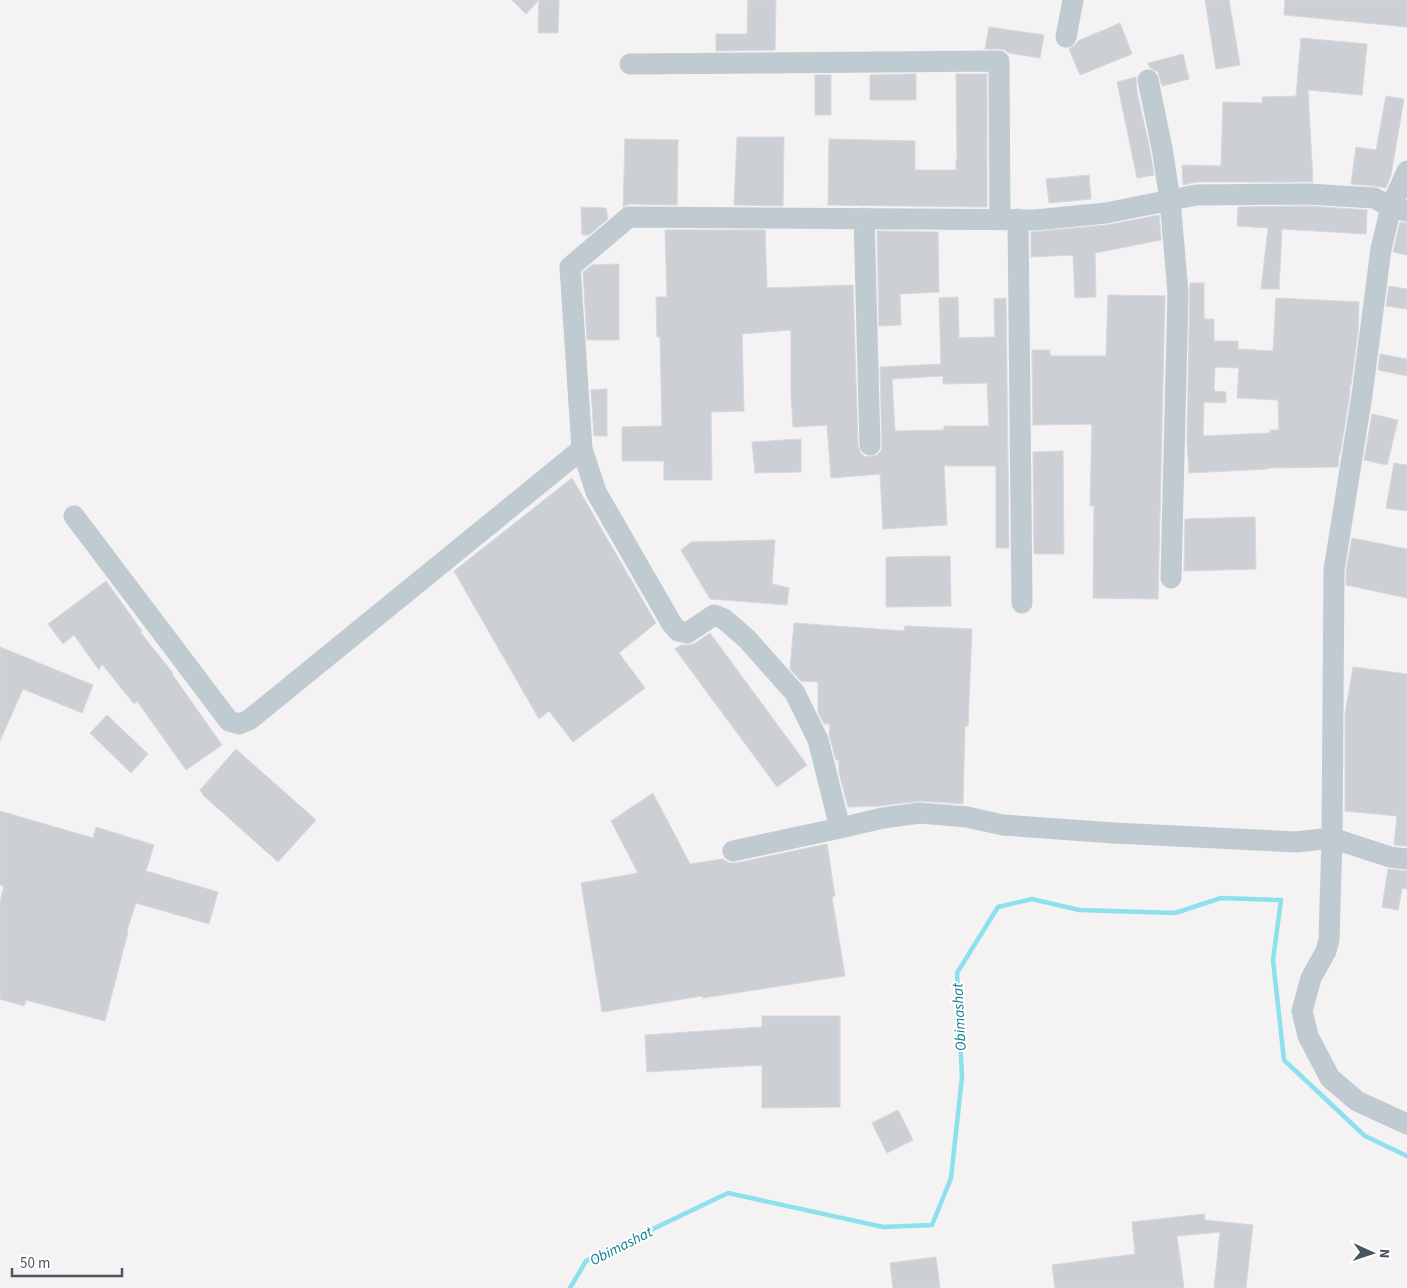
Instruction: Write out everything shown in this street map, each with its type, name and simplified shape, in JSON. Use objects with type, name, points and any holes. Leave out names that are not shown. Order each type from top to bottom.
[{"type":"street","points":[[1066,37],[1073,0]]},
{"type":"street","points":[[630,64],[999,61],[1009,219],[1022,603]]},
{"type":"street","points":[[1148,80],[1162,148],[1170,200],[1178,293],[1171,578]]},
{"type":"street","points":[[1407,172],[1399,209],[1381,249],[1362,395],[1334,570],[1332,838],[1329,940],[1326,951],[1311,978],[1302,1011],[1308,1036],[1330,1078],[1357,1101],[1407,1124]]},
{"type":"street","points":[[840,828],[818,740],[795,693],[747,639],[724,619],[714,615],[687,633],[678,630],[672,624],[596,492],[582,449],[570,267],[629,217],[1035,220],[1106,212],[1196,195],[1308,194],[1374,198],[1399,209]]},
{"type":"street","points":[[864,218],[870,444]]},
{"type":"street","points":[[74,516],[229,721],[239,724],[249,720],[582,449]]},
{"type":"street","points":[[733,851],[884,818],[920,813],[967,817],[1003,825],[1114,833],[1296,842],[1332,838],[1390,857],[1407,859]]},
{"type":"building","points":[[512,0],[539,0],[526,14]]},
{"type":"building","points":[[539,0],[559,0],[558,33],[538,33]]},
{"type":"building","points":[[748,0],[776,0],[775,50],[716,51],[716,34],[747,34]]},
{"type":"building","points":[[1205,0],[1229,0],[1240,65],[1216,69]]},
{"type":"building","points":[[1285,0],[1407,0],[1407,27],[1284,15]]},
{"type":"building","points":[[1120,23],[1132,54],[1080,75],[1069,49],[1078,41]]},
{"type":"building","points":[[989,27],[1044,35],[1040,58],[1009,53],[999,49],[985,49]]},
{"type":"building","points":[[1301,38],[1367,44],[1362,95],[1308,90],[1313,182],[1196,182],[1183,185],[1182,165],[1221,166],[1223,102],[1263,103],[1262,97],[1296,96]]},
{"type":"building","points":[[1183,54],[1189,79],[1162,86],[1158,72],[1150,68],[1148,63]]},
{"type":"building","points":[[916,74],[916,100],[870,100],[870,75]]},
{"type":"building","points":[[956,74],[987,74],[987,207],[828,205],[829,139],[915,141],[915,170],[956,170]]},
{"type":"building","points":[[815,75],[831,75],[831,115],[815,115]]},
{"type":"building","points":[[1136,77],[1137,92],[1154,175],[1137,178],[1117,82]]},
{"type":"building","points":[[1386,96],[1404,99],[1391,175],[1386,188],[1351,184],[1356,147],[1376,150]]},
{"type":"building","points":[[737,137],[784,137],[783,206],[734,205]]},
{"type":"building","points":[[625,139],[678,140],[677,205],[629,204],[623,207]]},
{"type":"building","points":[[1089,175],[1091,199],[1049,203],[1046,179]]},
{"type":"building","points":[[1308,206],[1367,210],[1366,234],[1282,229],[1279,289],[1261,289],[1268,228],[1237,226],[1238,207]]},
{"type":"building","points":[[581,207],[606,208],[608,219],[589,235],[582,235]]},
{"type":"building","points":[[1159,215],[1161,240],[1095,253],[1096,297],[1075,298],[1073,255],[1031,257],[1031,232],[1107,225]]},
{"type":"building","points":[[1400,222],[1407,223],[1407,255],[1393,252]]},
{"type":"building","points":[[665,230],[765,230],[767,288],[853,285],[858,445],[860,452],[864,456],[870,457],[877,455],[881,451],[882,445],[880,367],[941,364],[939,298],[958,297],[959,338],[995,337],[994,299],[1006,298],[1009,548],[996,548],[996,466],[944,466],[947,525],[883,529],[880,474],[831,478],[827,425],[793,427],[790,330],[742,334],[744,411],[711,412],[712,480],[664,480],[664,461],[622,461],[622,427],[662,426],[660,337],[657,337],[656,297],[667,297]],"holes":[[[943,376],[943,384],[987,383],[989,426],[944,426],[944,430],[895,431],[892,379]]]},
{"type":"building","points":[[877,231],[938,232],[939,292],[900,294],[901,325],[879,326]]},
{"type":"building","points":[[619,264],[619,340],[587,340],[583,272],[592,265]]},
{"type":"building","points":[[1190,283],[1204,283],[1204,319],[1214,319],[1214,341],[1238,341],[1238,349],[1273,351],[1276,298],[1359,302],[1358,332],[1338,467],[1267,468],[1189,473],[1187,441]],"holes":[[[1215,367],[1239,368],[1237,398],[1278,400],[1279,430],[1270,430],[1270,433],[1203,436],[1204,402],[1226,403],[1226,392],[1214,391]]]},
{"type":"building","points":[[1389,286],[1407,289],[1407,309],[1386,306]]},
{"type":"building","points":[[1108,295],[1165,296],[1158,599],[1093,598],[1094,506],[1090,506],[1092,424],[1033,425],[1032,350],[1050,350],[1050,356],[1106,356]]},
{"type":"building","points":[[1380,354],[1407,359],[1407,376],[1378,370]]},
{"type":"building","points":[[607,389],[607,436],[594,436],[591,390]]},
{"type":"building","points":[[1372,414],[1398,420],[1387,465],[1364,460]]},
{"type":"building","points":[[801,439],[801,472],[755,473],[752,442]]},
{"type":"building","points":[[1063,451],[1064,554],[1034,554],[1033,452]]},
{"type":"building","points":[[1394,463],[1407,465],[1407,511],[1386,508]]},
{"type":"building","points":[[572,478],[656,623],[619,653],[645,688],[573,742],[549,711],[539,719],[454,571]]},
{"type":"building","points":[[1255,517],[1256,569],[1184,571],[1185,519]]},
{"type":"building","points":[[1352,538],[1407,549],[1407,598],[1346,585],[1346,571]]},
{"type":"building","points":[[775,540],[772,584],[789,588],[787,605],[710,599],[681,550],[691,542]]},
{"type":"building","points":[[950,556],[951,606],[886,607],[886,557]]},
{"type":"building","points":[[106,581],[142,631],[140,632],[173,673],[222,745],[186,770],[137,701],[134,704],[102,664],[99,670],[74,635],[63,644],[48,624]]},
{"type":"building","points":[[794,623],[904,631],[905,626],[972,629],[968,726],[965,726],[963,804],[921,801],[879,806],[848,807],[839,773],[839,760],[836,760],[829,735],[830,724],[824,724],[818,712],[818,682],[801,681],[790,669]]},
{"type":"building","points":[[710,633],[807,765],[777,787],[675,649],[681,645],[694,644]]},
{"type":"building","points":[[0,647],[93,685],[82,713],[23,689],[0,741]]},
{"type":"building","points":[[1353,667],[1407,674],[1407,846],[1394,845],[1397,816],[1345,811],[1345,714]]},
{"type":"building","points":[[107,715],[148,754],[131,773],[90,733]]},
{"type":"building","points":[[236,749],[316,820],[278,862],[204,796],[200,790]]},
{"type":"building","points":[[653,793],[690,864],[723,859],[729,863],[736,863],[827,844],[835,896],[832,897],[845,976],[602,1012],[581,883],[638,873],[611,821]]},
{"type":"building","points":[[0,811],[93,838],[96,827],[154,845],[146,871],[218,892],[209,924],[136,903],[127,931],[105,1021],[26,1000],[24,1006],[0,999],[0,902],[4,886],[0,885]]},
{"type":"building","points":[[1388,869],[1407,871],[1407,889],[1402,888],[1398,910],[1382,907]]},
{"type":"building","points":[[762,1016],[840,1016],[840,1107],[762,1108],[762,1065],[647,1072],[645,1035],[762,1027]]},
{"type":"building","points":[[898,1110],[913,1140],[887,1153],[872,1123]]},
{"type":"building","points":[[1204,1214],[1205,1220],[1253,1225],[1246,1288],[1214,1288],[1220,1232],[1177,1236],[1184,1288],[1055,1288],[1052,1265],[1135,1254],[1132,1222]]},
{"type":"building","points":[[936,1257],[940,1288],[893,1288],[890,1263]]},
{"type":"waterway","name":"Obimashat","points":[[570,1288],[586,1261],[728,1193],[883,1227],[932,1225],[951,1178],[962,1077],[957,973],[998,907],[1032,899],[1079,910],[1175,913],[1221,898],[1281,900],[1273,960],[1284,1060],[1365,1136],[1407,1156]]}]
